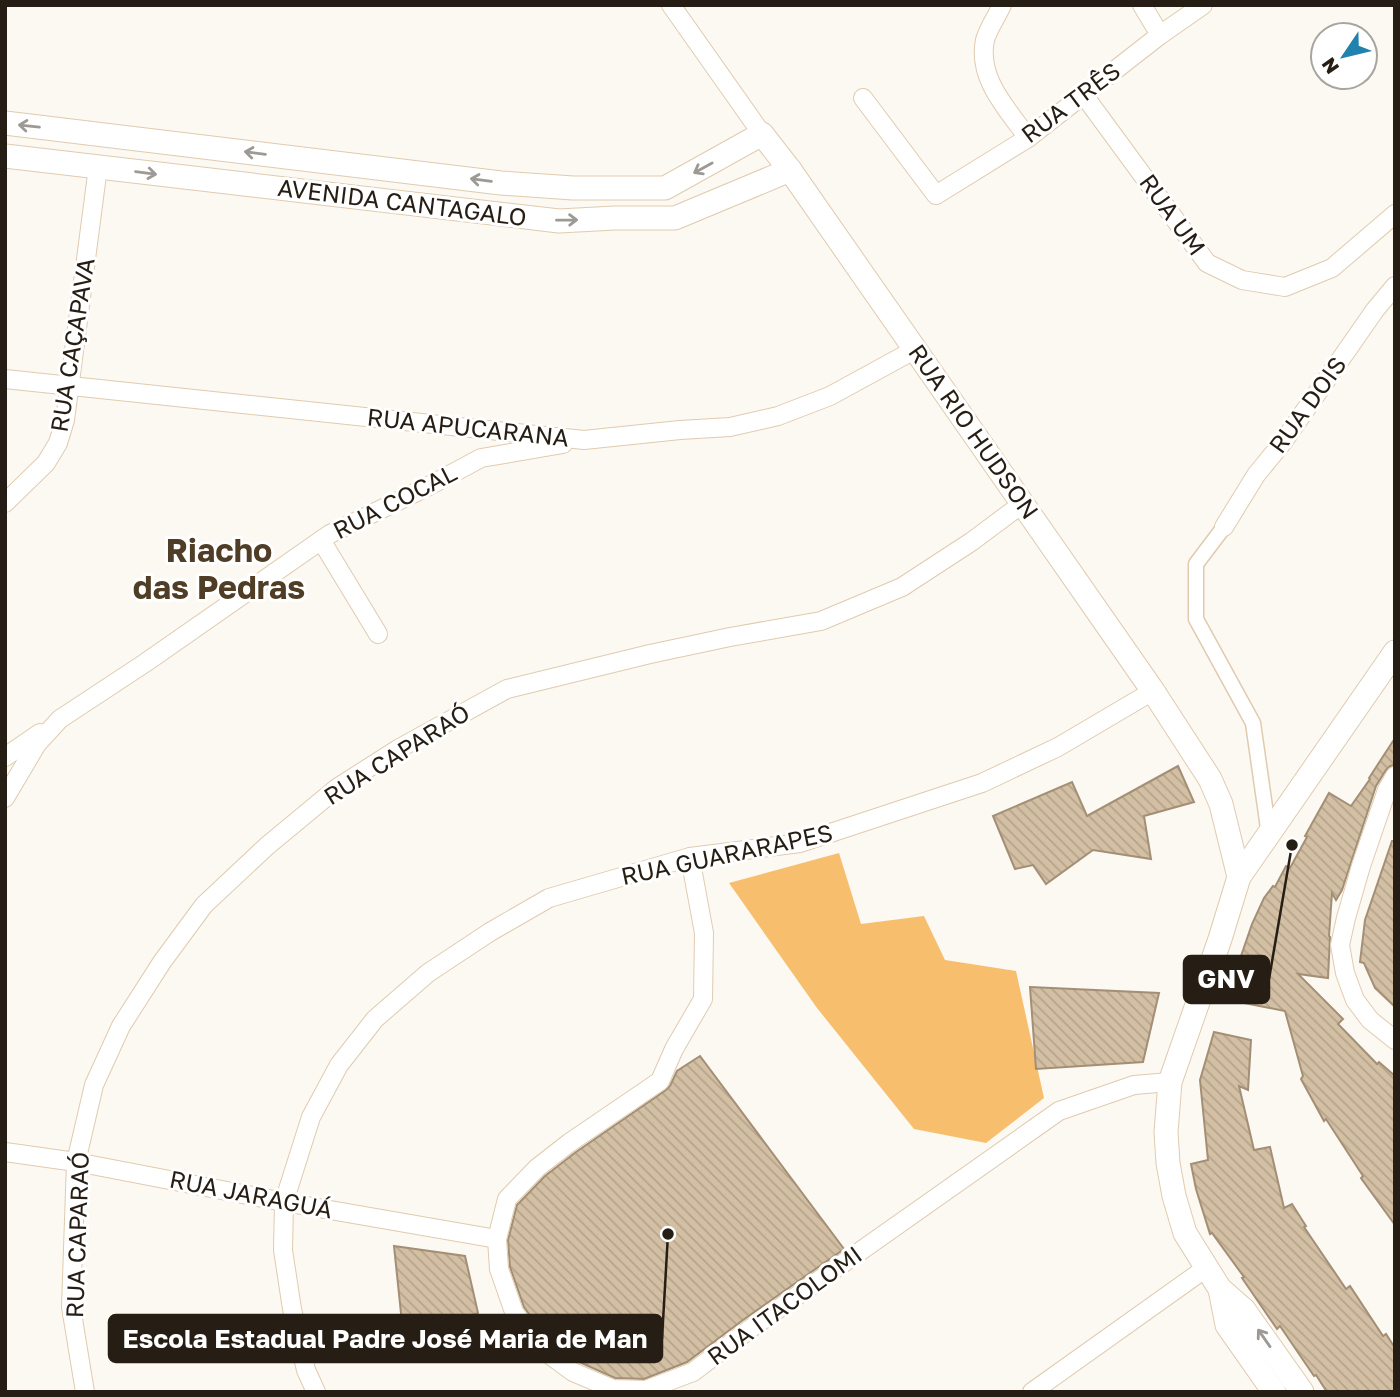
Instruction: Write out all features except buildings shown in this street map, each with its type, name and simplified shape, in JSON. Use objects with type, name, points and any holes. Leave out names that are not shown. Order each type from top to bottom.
[{"type":"street","name":"RUA RIO HUDSON","points":[[671,5],[916,349],[1153,691],[1210,779],[1221,804],[1239,877]]},
{"type":"street","points":[[1002,5],[985,39],[984,67],[995,92],[1028,138]]},
{"type":"street","points":[[1142,5],[1160,35]]},
{"type":"street","name":"RUA TRÊS","points":[[863,98],[936,195],[1028,138],[1160,35],[1203,5]]},
{"type":"street","name":"RUA UM","points":[[1083,94],[1208,263],[1242,280],[1284,287],[1332,268],[1395,214]]},
{"type":"street","name":"AVENIDA CANTAGALO","points":[[5,123],[501,183],[573,188],[665,188],[762,134]]},
{"type":"street","name":"AVENIDA CANTAGALO","points":[[5,156],[559,221],[675,218],[790,170]]},
{"type":"street","name":"RUA CAÇAPAVA","points":[[5,503],[46,463],[58,443],[65,420],[98,167]]},
{"type":"street","name":"RUA DOIS","points":[[1224,527],[1256,475],[1283,442],[1375,310],[1395,286]]},
{"type":"street","name":"RUA APUCARANA","points":[[5,379],[584,440],[730,427],[778,416],[830,396],[916,349]]},
{"type":"street","name":"RUA COCAL","points":[[5,797],[37,744],[60,719],[330,534],[429,486],[481,457],[584,440]]},
{"type":"street","name":"RUA CAPARAÓ","points":[[85,1392],[71,1307],[76,1162],[94,1085],[121,1026],[162,962],[204,905],[267,846],[337,788],[398,749],[507,689],[730,636],[821,621],[902,587],[971,542],[1022,503]]},
{"type":"street","points":[[1224,527],[1196,564],[1196,619],[1253,723],[1269,835]]},
{"type":"street","points":[[321,540],[378,634]]},
{"type":"street","points":[[1302,1392],[1244,1310],[1220,1289],[1185,1233],[1168,1163],[1166,1132],[1170,1082],[1239,877],[1395,652]]},
{"type":"street","name":"RUA GUARARAPES","points":[[316,1392],[306,1370],[292,1309],[283,1251],[284,1202],[311,1117],[339,1065],[375,1018],[428,972],[489,932],[550,898],[690,857],[800,843],[982,783],[1058,747],[1153,691]]},
{"type":"street","points":[[5,757],[60,719]]},
{"type":"street","points":[[1395,775],[1387,790],[1361,866],[1340,945],[1354,1000],[1370,1020],[1395,1040]]},
{"type":"street","name":"RUA ITACOLOMI","points":[[690,857],[704,933],[703,999],[674,1049],[660,1081],[537,1168],[507,1199],[497,1238],[499,1269],[514,1312],[539,1347],[573,1372],[613,1391],[646,1390],[693,1372],[1059,1111],[1134,1085],[1170,1082]]},
{"type":"street","name":"RUA JARAGUÁ","points":[[5,1152],[76,1162],[284,1202],[497,1238]]},
{"type":"street","points":[[1032,1392],[1206,1268]]},
{"type":"street","points":[[1220,1289],[1227,1325],[1274,1392]]},
{"type":"shaded area","points":[[839,853],[861,924],[924,916],[945,960],[1016,971],[1044,1098],[986,1143],[914,1129],[817,1008],[729,883]]},
{"type":"place","name":"GNV","points":[[1292,845]]},
{"type":"place","name":"Escola Estadual Padre José Maria de Man","points":[[668,1234]]},
{"type":"district","name":"Riacho das Pedras","points":[[219,570]]}]
